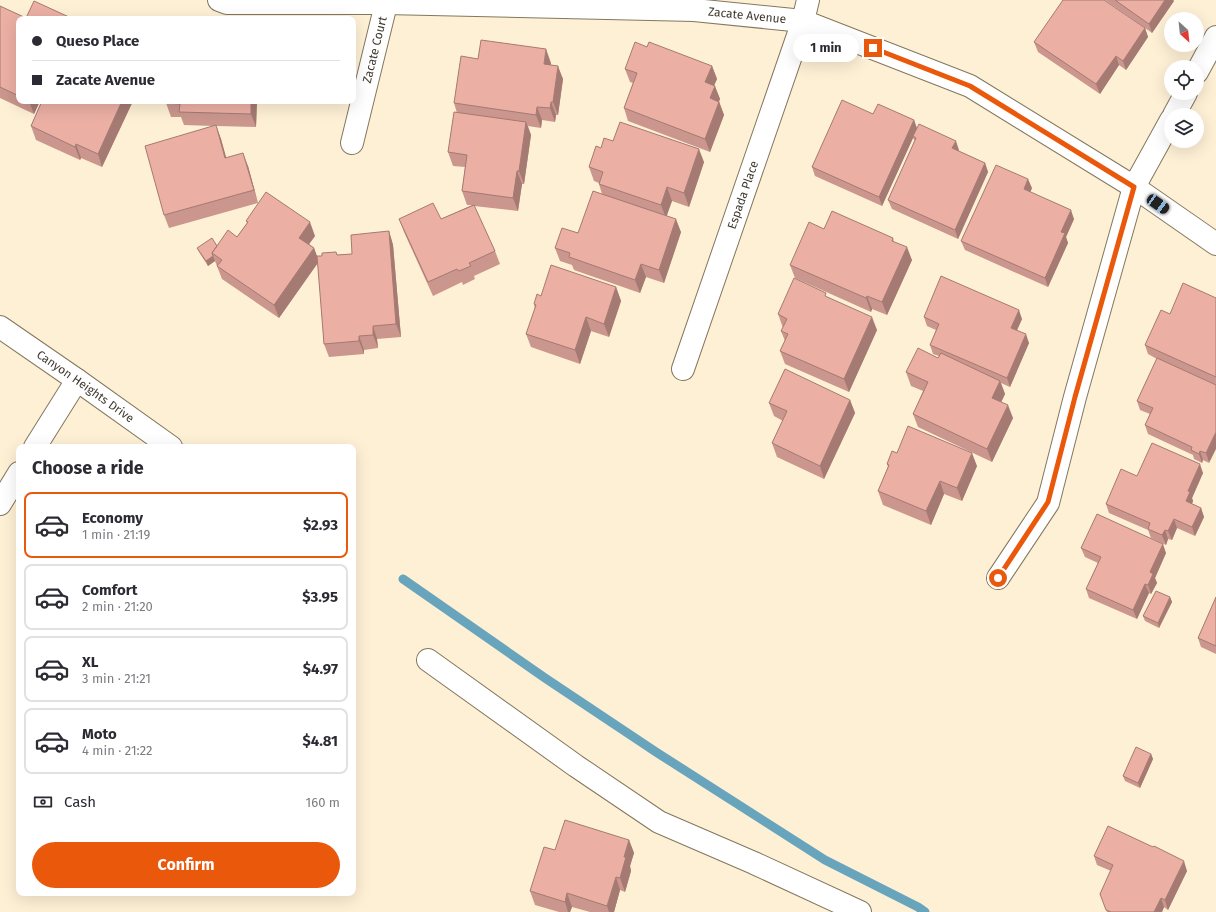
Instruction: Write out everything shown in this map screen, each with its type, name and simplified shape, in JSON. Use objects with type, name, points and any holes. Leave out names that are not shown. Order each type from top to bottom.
[{"type":"street","name":"Zacate Avenue","points":[[219,0],[227,3],[386,2],[694,10],[803,21],[970,86],[1134,187],[1216,244]]},
{"type":"street","name":"Espada Place","points":[[683,369],[803,21],[808,0]]},
{"type":"street","name":"Zacate Court","points":[[352,143],[386,2]]},
{"type":"street","points":[[1204,60],[1216,37]]},
{"type":"street","points":[[998,578],[1048,502],[1075,397],[1134,187],[1164,133]]},
{"type":"street","name":"Canyon Heights Drive","points":[[0,326],[167,444]]},
{"type":"street","points":[[38,444],[78,380]]},
{"type":"street","points":[[0,504],[16,478]]},
{"type":"street","points":[[428,660],[576,766],[659,822],[754,863],[860,912]]},
{"type":"building","points":[[1063,0],[1104,0],[1145,28],[1123,61],[1116,56],[1096,84],[1034,42]]},
{"type":"building","points":[[1115,0],[1165,0],[1149,24]]},
{"type":"building","points":[[34,1],[67,16],[27,16]]},
{"type":"building","points":[[0,6],[22,16],[16,16],[16,95],[0,87]]},
{"type":"building","points":[[481,40],[546,49],[544,64],[558,66],[553,102],[551,102],[550,108],[537,107],[536,115],[454,103],[461,56],[478,59]]},
{"type":"building","points":[[635,42],[647,47],[649,42],[712,66],[705,82],[715,86],[710,98],[719,102],[705,139],[624,108],[637,73],[625,69]]},
{"type":"building","points":[[842,100],[873,114],[878,104],[914,120],[879,197],[812,167]]},
{"type":"building","points":[[41,104],[121,104],[98,154],[76,144],[75,147],[31,126]]},
{"type":"building","points":[[180,104],[251,104],[251,114],[179,112]]},
{"type":"building","points":[[454,112],[526,122],[519,171],[517,171],[513,198],[462,191],[467,155],[448,152]]},
{"type":"building","points":[[620,122],[699,149],[684,193],[667,187],[661,205],[599,184],[603,172],[589,167],[596,146],[601,148],[604,138],[613,141]]},
{"type":"building","points":[[919,124],[956,141],[952,148],[985,163],[955,230],[888,200],[916,138],[913,136]]},
{"type":"building","points":[[216,125],[225,158],[243,153],[254,190],[164,215],[145,146]]},
{"type":"building","points":[[996,165],[1028,179],[1024,189],[1071,210],[1061,232],[1065,233],[1045,278],[961,241]]},
{"type":"building","points":[[593,191],[676,219],[659,270],[641,264],[635,280],[569,257],[570,253],[555,248],[562,228],[578,233]]},
{"type":"building","points":[[266,192],[310,222],[299,238],[314,248],[274,305],[217,266],[222,260],[212,253],[228,230],[237,237]]},
{"type":"building","points":[[433,203],[441,219],[474,205],[495,251],[469,263],[471,266],[459,271],[457,269],[428,282],[399,219]]},
{"type":"building","points":[[832,211],[893,238],[892,241],[907,247],[882,302],[867,296],[866,298],[790,265],[809,222],[824,229]]},
{"type":"building","points":[[389,231],[396,324],[373,326],[373,335],[359,336],[359,341],[324,344],[317,256],[322,256],[322,253],[336,252],[337,255],[352,254],[351,235]]},
{"type":"building","points":[[212,238],[217,246],[212,253],[213,256],[206,261],[197,248]]},
{"type":"building","points":[[551,265],[616,287],[604,324],[586,317],[575,350],[526,334],[536,305],[534,304],[537,294],[541,296]]},
{"type":"building","points":[[941,276],[1019,310],[1011,328],[1026,334],[1007,378],[930,345],[939,324],[924,317]]},
{"type":"building","points":[[794,278],[826,293],[825,296],[872,317],[844,379],[780,351],[788,334],[781,331],[787,319],[778,314]]},
{"type":"building","points":[[1183,283],[1216,298],[1216,377],[1145,345],[1161,310],[1170,314]]},
{"type":"building","points":[[918,348],[938,358],[941,353],[1000,381],[992,398],[1008,405],[987,449],[913,414],[928,382],[906,372]]},
{"type":"building","points":[[1157,358],[1216,385],[1216,432],[1206,453],[1200,451],[1199,454],[1191,450],[1192,447],[1145,425],[1153,408],[1137,401]]},
{"type":"building","points":[[785,369],[850,400],[820,466],[772,443],[787,411],[769,403]]},
{"type":"building","points":[[908,426],[972,453],[957,488],[940,481],[926,511],[878,491],[889,465],[887,464],[892,451],[897,453]]},
{"type":"building","points":[[1152,443],[1200,464],[1188,491],[1190,492],[1186,501],[1201,508],[1192,527],[1174,519],[1168,531],[1165,530],[1162,535],[1148,529],[1150,523],[1106,504],[1121,469],[1137,476]]},
{"type":"building","points":[[1097,514],[1163,544],[1150,572],[1153,574],[1148,585],[1145,584],[1133,610],[1086,589],[1101,557],[1081,548]]},
{"type":"building","points":[[1156,591],[1170,597],[1158,623],[1143,616]]},
{"type":"building","points":[[1216,597],[1216,646],[1198,638]]},
{"type":"building","points":[[1136,747],[1151,754],[1138,783],[1123,776]]},
{"type":"building","points":[[565,820],[629,840],[620,878],[616,877],[607,906],[567,893],[565,902],[530,891],[544,847],[555,850]]},
{"type":"building","points":[[1108,826],[1184,861],[1165,900],[1161,898],[1154,912],[1111,912],[1106,910],[1100,894],[1113,865],[1094,856]]},
{"type":"waterway","points":[[403,579],[545,678],[656,752],[825,860],[918,907],[925,912]]},
{"type":"route","points":[[873,48],[970,86],[1134,187],[1075,397],[1048,502],[998,578]]}]
